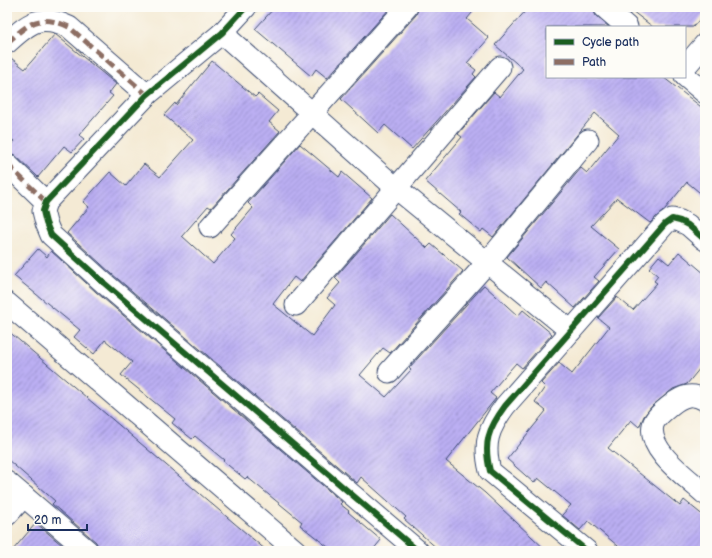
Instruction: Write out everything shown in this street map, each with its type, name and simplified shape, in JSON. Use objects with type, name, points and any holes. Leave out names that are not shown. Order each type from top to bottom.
[{"type":"street","points":[[246,7],[222,33],[147,96],[46,202],[43,211],[46,224],[51,235],[104,283],[418,551]]},
{"type":"street","points":[[210,228],[407,7]]},
{"type":"street","points":[[604,7],[626,26]]},
{"type":"street","points":[[7,43],[32,22],[58,22],[69,27],[147,96]]},
{"type":"street","points":[[222,33],[312,115],[396,188],[486,264],[571,331]]},
{"type":"street","points":[[686,66],[705,44]]},
{"type":"street","points":[[296,305],[500,67]]},
{"type":"street","points":[[686,77],[705,93]]},
{"type":"street","points":[[389,372],[486,264],[588,140]]},
{"type":"street","points":[[7,164],[46,202]]},
{"type":"street","points":[[587,551],[490,471],[486,456],[487,436],[495,420],[505,406],[664,224],[672,219],[680,221],[705,240]]},
{"type":"street","points":[[7,303],[296,551]]},
{"type":"street","points":[[705,400],[696,396],[687,395],[678,399],[659,415],[653,424],[653,436],[660,452],[705,494]]},
{"type":"street","points":[[7,482],[88,551]]},
{"type":"street","points":[[7,515],[24,496]]},
{"type":"building","points":[[275,7],[391,7],[327,78],[316,69],[311,76],[255,29]]},
{"type":"building","points":[[419,7],[477,7],[467,19],[489,38],[467,63],[476,70],[473,74],[476,77],[412,149],[385,125],[378,133],[341,99],[416,15]]},
{"type":"building","points":[[529,7],[592,7],[596,16],[608,26],[546,26],[546,78],[664,78],[705,110],[705,197],[687,182],[665,209],[650,223],[617,198],[591,226],[619,249],[594,277],[599,281],[575,308],[546,282],[541,288],[507,257],[581,168],[587,173],[619,134],[595,113],[493,237],[483,229],[481,232],[459,214],[461,212],[425,181],[462,137],[458,134],[494,92],[500,97],[523,69],[495,45]]},
{"type":"building","points":[[622,7],[705,7],[705,13],[693,27],[652,26],[632,11],[630,14]]},
{"type":"building","points":[[55,34],[116,84],[109,93],[113,96],[79,135],[84,139],[72,152],[64,146],[38,177],[15,155],[7,152],[14,141],[7,135],[7,55],[25,69]]},
{"type":"building","points":[[212,61],[255,97],[258,94],[278,111],[269,122],[280,131],[211,208],[208,206],[182,236],[213,264],[235,238],[231,234],[253,208],[248,203],[300,144],[339,177],[342,172],[372,198],[300,282],[294,277],[273,304],[312,336],[335,305],[327,298],[340,283],[335,278],[390,214],[427,248],[431,244],[463,271],[390,353],[383,348],[360,375],[386,397],[411,370],[409,368],[484,285],[518,316],[523,310],[552,334],[522,368],[516,363],[490,393],[496,398],[446,461],[485,493],[547,551],[440,551],[404,519],[406,517],[361,477],[357,483],[112,274],[67,233],[89,207],[83,202],[110,172],[126,186],[144,164],[160,177],[193,140],[164,115],[175,103],[176,105]]},
{"type":"building","points":[[38,249],[47,257],[51,251],[96,292],[342,502],[340,504],[349,511],[348,512],[381,540],[372,551],[333,551],[300,525],[302,522],[247,477],[245,479],[195,436],[192,439],[172,423],[175,419],[121,375],[132,362],[105,340],[94,354],[74,337],[80,330],[14,276]]},
{"type":"building","points":[[679,252],[705,274],[705,362],[687,384],[673,389],[652,406],[644,416],[639,427],[631,420],[608,448],[680,506],[684,500],[705,517],[705,551],[624,551],[588,521],[580,530],[562,515],[571,505],[538,478],[534,483],[507,459],[546,411],[535,402],[545,387],[541,383],[559,363],[572,374],[609,327],[598,318],[617,297],[633,310],[657,283],[654,281],[658,276],[649,268],[659,256],[669,264]]},
{"type":"building","points":[[7,330],[267,551],[100,551],[96,542],[52,504],[55,501],[7,459]]},
{"type":"building","points":[[36,523],[69,551],[12,551]]},
{"type":"marked path","points":[[7,43],[28,25],[35,22],[50,21],[59,23],[69,27],[147,95]]},
{"type":"marked path","points":[[7,164],[46,202]]},
{"type":"cycle path","points":[[246,7],[222,33],[147,95],[46,202],[43,211],[46,223],[51,235],[104,283],[418,551]]},
{"type":"cycle path","points":[[587,551],[490,471],[487,444],[491,429],[505,406],[665,224],[672,219],[680,221],[688,225],[705,240]]}]
